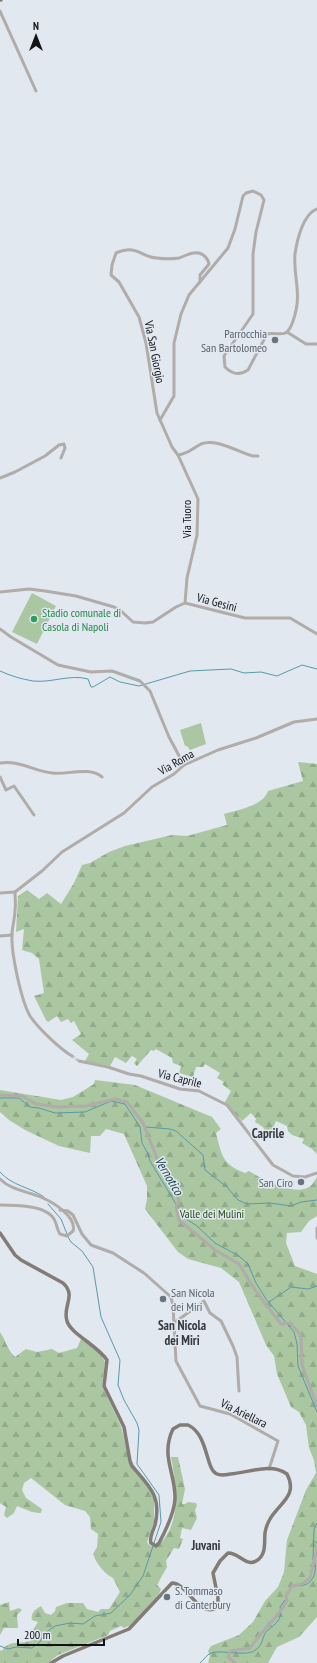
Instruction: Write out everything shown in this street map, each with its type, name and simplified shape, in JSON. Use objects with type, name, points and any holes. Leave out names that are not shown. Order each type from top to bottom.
[{"type":"main road","points":[[0,1233],[15,1255],[21,1260],[63,1283],[68,1288],[70,1293],[66,1320],[69,1326],[95,1347],[106,1360],[104,1380],[106,1393],[124,1427],[132,1466],[146,1481],[156,1498],[156,1517],[150,1539],[151,1543],[156,1546],[159,1543],[168,1524],[175,1499],[168,1455],[169,1436],[173,1429],[180,1425],[188,1425],[198,1432],[204,1443],[212,1474],[242,1474],[269,1469],[279,1469],[287,1474],[290,1480],[291,1490],[286,1500],[273,1513],[269,1520],[265,1535],[264,1552],[261,1557],[256,1561],[249,1562],[232,1552],[225,1555],[213,1573],[218,1598],[218,1607],[211,1610],[198,1604],[181,1586],[172,1583],[129,1629],[63,1656],[51,1663]]},
{"type":"street","points":[[0,11],[36,90]]},
{"type":"street","points":[[160,419],[174,396],[174,343],[178,322],[189,296],[228,248],[235,229],[243,196],[250,191],[258,192],[264,200],[256,232],[253,254],[253,314],[224,356],[225,367],[231,373],[245,373],[252,366],[267,334],[287,332],[306,344],[317,344]]},
{"type":"street","points":[[287,332],[293,320],[299,301],[296,254],[303,223],[307,216],[317,209]]},
{"type":"street","name":"Via San Giorgio","points":[[160,419],[155,407],[146,343],[139,317],[131,300],[119,282],[111,275],[112,265],[116,253],[134,249],[156,258],[180,258],[186,254],[196,253],[203,255],[208,262],[206,268],[200,275],[200,282]]},
{"type":"street","name":"Via Tuoro","points":[[160,419],[198,499],[197,535],[187,578],[185,603]]},
{"type":"street","points":[[178,455],[187,454],[201,444],[207,443],[253,456],[258,456]]},
{"type":"street","points":[[0,478],[45,456],[59,445],[64,444],[65,448],[61,458]]},
{"type":"street","name":"Via Gesini","points":[[1,592],[29,589],[76,596],[114,607],[133,622],[139,623],[153,622],[179,605],[185,603],[249,619],[290,618],[317,634]]},
{"type":"street","points":[[0,629],[10,638],[58,665],[91,672],[112,671],[140,681],[147,688],[156,705],[169,737],[184,765]]},
{"type":"street","name":"Via Roma","points":[[15,892],[62,852],[124,813],[152,787],[174,774],[184,765],[213,752],[256,738],[294,722],[317,719]]},
{"type":"street","points":[[0,763],[23,764],[52,773],[88,772],[98,774],[102,777]]},
{"type":"street","points":[[0,777],[6,790],[14,786],[34,815]]},
{"type":"street","points":[[0,893],[15,892],[15,910],[12,935],[17,972],[29,1014],[39,1028],[61,1049],[72,1056]]},
{"type":"street","points":[[0,936],[12,935]]},
{"type":"street","name":"Via Caprile","points":[[79,1060],[141,1076],[180,1089],[198,1091],[227,1105],[273,1165],[293,1176],[305,1176],[317,1173]]},
{"type":"street","points":[[0,1095],[22,1096],[36,1104],[58,1107],[86,1106],[115,1099],[127,1102],[145,1128],[160,1166],[179,1200],[176,1207],[179,1220],[215,1250],[239,1264],[256,1293],[281,1324],[288,1324],[302,1337],[302,1365],[317,1406]]},
{"type":"street","points":[[0,1179],[17,1190],[43,1198],[67,1214],[73,1224],[74,1229],[71,1234],[67,1236],[60,1234],[53,1218],[40,1210],[25,1205],[0,1205]]},
{"type":"street","points":[[60,1210],[68,1211],[73,1215],[82,1234],[91,1245],[113,1253],[144,1273],[171,1297],[174,1323],[204,1301],[210,1314],[221,1322],[233,1346],[236,1357],[239,1391]]},
{"type":"street","points":[[317,1228],[317,1238]]},
{"type":"street","name":"Via Ariellara","points":[[174,1323],[176,1361],[200,1406],[230,1414],[278,1440],[269,1469]]},
{"type":"street","points":[[235,1663],[228,1658],[230,1653],[250,1648],[281,1611],[292,1586],[302,1584],[310,1578],[313,1573],[317,1548]]},
{"type":"green space","name":"Stadio comunale di Casola di Napoli","points":[[32,593],[56,606],[37,644],[12,632]]},
{"type":"green space","points":[[201,723],[206,744],[190,750],[187,746],[185,746],[180,730]]},
{"type":"green space","points":[[298,762],[317,764],[317,1154],[302,1143],[304,1139],[292,1135],[288,1131],[287,1126],[276,1121],[269,1137],[263,1127],[255,1122],[256,1119],[251,1113],[242,1121],[225,1102],[231,1091],[222,1084],[224,1082],[217,1078],[220,1073],[205,1064],[203,1067],[196,1067],[193,1077],[179,1073],[181,1066],[173,1063],[172,1058],[156,1049],[154,1051],[151,1050],[137,1066],[134,1063],[137,1059],[132,1056],[126,1063],[115,1057],[110,1066],[85,1061],[89,1054],[72,1040],[81,1034],[74,1021],[71,1023],[68,1019],[61,1022],[57,1016],[48,1022],[46,1020],[34,996],[44,993],[39,959],[32,953],[22,950],[24,929],[16,932],[18,896],[27,890],[39,899],[47,893],[61,904],[74,883],[82,865],[90,863],[109,852],[125,846],[172,835],[187,836],[227,825],[224,814],[256,804],[268,791],[303,781]]},
{"type":"green space","name":"Valle dei Mulini","points":[[95,1080],[135,1085],[212,1117],[221,1129],[216,1133],[224,1158],[237,1170],[245,1173],[249,1171],[262,1179],[279,1186],[295,1190],[310,1186],[317,1177],[317,1216],[309,1221],[301,1232],[287,1233],[286,1243],[295,1266],[317,1274],[317,1617],[299,1637],[277,1647],[268,1663],[208,1663],[210,1656],[208,1651],[211,1646],[239,1635],[253,1622],[265,1601],[278,1587],[284,1572],[287,1540],[306,1490],[316,1473],[314,1460],[309,1448],[306,1425],[299,1412],[291,1407],[277,1374],[274,1356],[266,1345],[239,1282],[221,1268],[188,1259],[178,1252],[145,1209],[147,1186],[124,1134],[106,1129],[100,1136],[91,1136],[90,1153],[59,1146],[25,1130],[9,1120],[0,1112],[0,1090],[61,1100],[73,1097],[94,1084]]},
{"type":"green space","points":[[0,1332],[10,1351],[15,1357],[26,1349],[37,1352],[52,1349],[59,1353],[77,1348],[81,1339],[98,1351],[103,1358],[105,1362],[102,1386],[121,1426],[130,1464],[151,1491],[154,1498],[154,1522],[147,1542],[149,1545],[156,1547],[165,1538],[174,1517],[176,1492],[171,1457],[178,1457],[185,1489],[182,1504],[188,1502],[196,1503],[197,1506],[195,1510],[197,1518],[191,1530],[182,1528],[180,1538],[183,1539],[179,1549],[174,1548],[166,1561],[167,1567],[157,1585],[161,1589],[159,1594],[131,1625],[124,1628],[121,1626],[110,1631],[108,1635],[58,1655],[48,1663],[0,1663],[0,1650],[2,1651],[5,1647],[12,1643],[25,1642],[34,1639],[36,1635],[33,1630],[38,1622],[32,1620],[32,1615],[35,1610],[41,1606],[45,1613],[51,1615],[55,1611],[56,1607],[67,1603],[83,1603],[87,1609],[98,1612],[101,1609],[109,1609],[120,1592],[113,1578],[101,1568],[93,1554],[97,1547],[98,1534],[91,1529],[90,1517],[85,1511],[65,1505],[31,1478],[24,1483],[22,1490],[26,1498],[42,1509],[41,1513],[32,1512],[17,1506],[14,1513],[7,1518],[4,1515],[6,1507],[0,1503]]},
{"type":"green space","points":[[9,1602],[10,1611],[19,1608],[22,1610],[17,1615],[18,1628],[4,1628],[0,1635],[0,1605]]},
{"type":"waterway","points":[[0,671],[33,681],[47,681],[74,677],[88,679],[91,687],[93,687],[110,677],[120,682],[139,686],[190,671],[231,669],[244,673],[261,672],[277,676],[302,665],[317,669]]},
{"type":"waterway","name":"Vernotico","points":[[0,1098],[19,1098],[30,1107],[55,1113],[85,1112],[111,1101],[125,1104],[140,1127],[142,1143],[150,1161],[176,1204]]},
{"type":"waterway","points":[[146,1127],[176,1131],[203,1155],[205,1170],[227,1187],[238,1200],[247,1204],[270,1203],[291,1206],[301,1202],[317,1200]]},
{"type":"waterway","points":[[0,1172],[10,1180],[44,1197]]},
{"type":"waterway","points":[[48,1204],[61,1219],[67,1234]]},
{"type":"waterway","name":"Vernotico","points":[[178,1207],[185,1218],[197,1226],[215,1243],[239,1256],[248,1264],[256,1283],[266,1299],[294,1332],[297,1344],[298,1366],[317,1412]]},
{"type":"waterway","points":[[0,1646],[8,1649],[16,1647],[32,1648],[40,1642],[44,1634],[55,1626],[70,1623],[83,1624],[95,1616],[111,1613],[130,1595],[143,1576],[161,1522],[159,1495],[137,1464],[139,1430],[118,1385],[120,1360],[101,1317],[93,1267],[82,1251],[71,1242],[68,1237]]},
{"type":"waterway","points":[[269,1302],[291,1287],[308,1289],[317,1286]]},
{"type":"waterway","name":"Vernotico","points":[[313,1560],[314,1529],[317,1523]]},
{"type":"waterway","name":"Vernotico","points":[[313,1541],[317,1543]]},
{"type":"waterway","name":"Vernotico","points":[[300,1586],[308,1584],[313,1578],[315,1563]]},
{"type":"waterway","name":"Vernotico","points":[[200,1663],[211,1653],[253,1652],[261,1644],[265,1633],[280,1618],[280,1607],[285,1600]]},
{"type":"tunnel","points":[[72,1056],[79,1061]]},
{"type":"place","name":"Parrocchia San Bartolomeo","points":[[275,340]]},
{"type":"place","name":"Stadio comunale di Casola di Napoli","points":[[34,619]]},
{"type":"place","name":"San Ciro","points":[[301,1182]]},
{"type":"place","name":"San Nicola dei Miri","points":[[163,1299]]},
{"type":"place","name":"S. Tommaso di Canterbury","points":[[167,1597]]},
{"type":"district","name":"Caprile","points":[[268,1133]]},
{"type":"district","name":"San Nicola dei Miri","points":[[182,1332]]},
{"type":"district","name":"Juvani","points":[[206,1545]]}]
